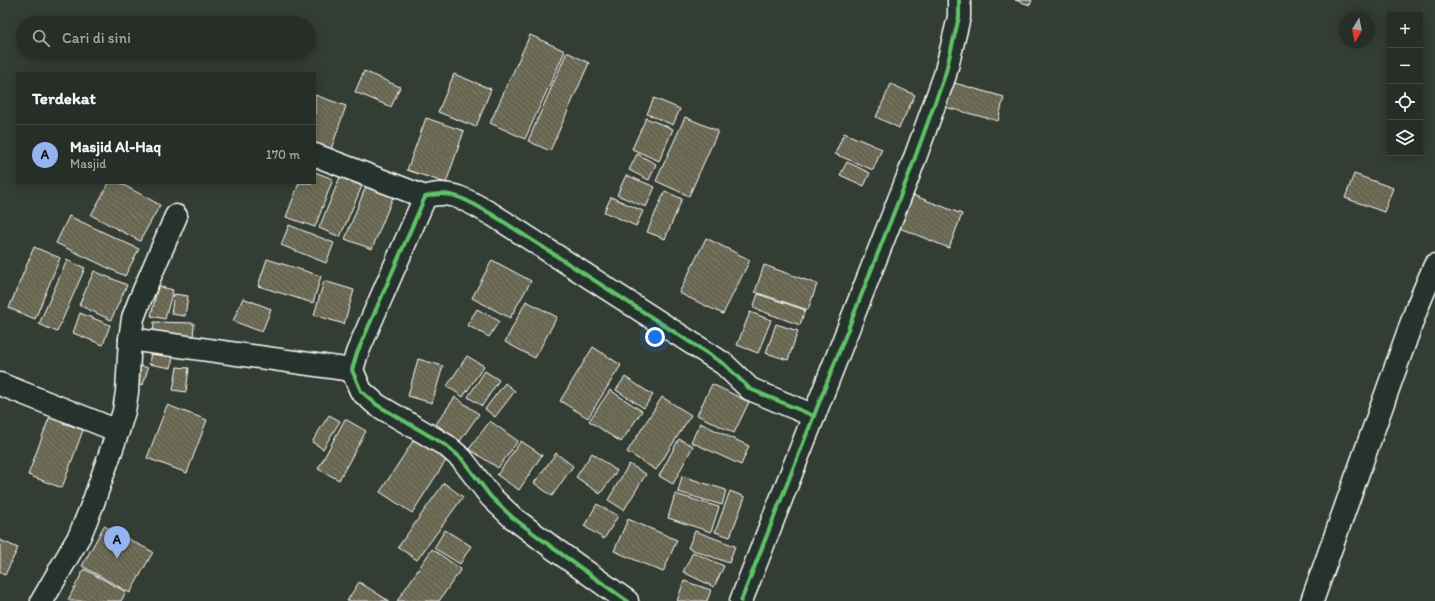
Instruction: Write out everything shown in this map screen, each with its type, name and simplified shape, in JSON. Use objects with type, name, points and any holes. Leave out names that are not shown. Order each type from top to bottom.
[{"type":"street","points":[[741,601],[906,181],[945,75],[960,17],[959,0]]},
{"type":"street","points":[[316,154],[425,197]]},
{"type":"street","points":[[628,601],[512,517],[491,497],[462,459],[447,446],[377,405],[361,391],[352,370],[357,353],[425,197],[434,193],[448,194],[466,200],[493,215],[724,364],[750,389],[814,416]]},
{"type":"street","points":[[51,598],[93,503],[118,431],[124,411],[127,392],[130,339],[133,318],[176,216]]},
{"type":"street","points":[[1312,601],[1416,312],[1435,265]]},
{"type":"street","points":[[130,339],[352,370]]},
{"type":"street","points":[[0,384],[118,431]]},
{"type":"building","points":[[1015,0],[1032,0],[1030,5]]},
{"type":"building","points":[[530,35],[565,51],[525,139],[490,123]]},
{"type":"building","points":[[567,52],[589,63],[550,151],[528,141]]},
{"type":"building","points":[[364,71],[400,87],[391,107],[355,92]]},
{"type":"building","points":[[454,74],[491,89],[476,127],[438,112]]},
{"type":"building","points":[[951,82],[1004,97],[998,121],[945,107]]},
{"type":"building","points":[[891,84],[915,95],[899,128],[876,117]]},
{"type":"building","points":[[316,95],[346,106],[329,155],[316,151]]},
{"type":"building","points":[[654,98],[680,109],[673,125],[647,114]]},
{"type":"building","points":[[685,117],[718,131],[689,196],[656,181]]},
{"type":"building","points":[[426,118],[464,131],[446,183],[407,170]]},
{"type":"building","points":[[646,118],[673,129],[659,161],[632,149]]},
{"type":"building","points":[[844,133],[882,149],[873,170],[835,154]]},
{"type":"building","points":[[637,154],[656,164],[649,180],[629,170]]},
{"type":"building","points":[[847,162],[870,173],[864,186],[840,175]]},
{"type":"building","points":[[316,172],[333,179],[315,227],[286,217],[299,184],[316,184]]},
{"type":"building","points":[[1354,174],[1393,188],[1384,212],[1345,198]]},
{"type":"building","points":[[626,175],[655,187],[646,207],[617,195]]},
{"type":"building","points":[[340,177],[362,186],[340,237],[319,228]]},
{"type":"building","points":[[108,184],[122,184],[160,205],[140,241],[91,215]]},
{"type":"building","points":[[366,186],[393,197],[372,249],[345,239]]},
{"type":"building","points":[[665,191],[682,199],[665,239],[647,232]]},
{"type":"building","points":[[910,194],[962,214],[949,248],[897,227]]},
{"type":"building","points":[[611,197],[643,211],[636,226],[604,212]]},
{"type":"building","points":[[69,216],[139,249],[125,276],[56,243]]},
{"type":"building","points":[[289,225],[334,243],[326,263],[281,245]]},
{"type":"building","points":[[706,238],[750,260],[723,314],[679,293]]},
{"type":"building","points":[[34,247],[60,258],[35,319],[9,308]]},
{"type":"building","points":[[267,259],[321,276],[313,303],[258,286]]},
{"type":"building","points":[[67,260],[85,268],[57,332],[39,324]]},
{"type":"building","points":[[492,260],[531,281],[510,318],[472,298]]},
{"type":"building","points":[[764,265],[817,284],[808,310],[755,292]]},
{"type":"building","points":[[94,271],[127,285],[111,320],[79,305]]},
{"type":"building","points":[[324,281],[354,290],[344,324],[314,315]]},
{"type":"building","points":[[158,286],[173,290],[165,319],[151,316]]},
{"type":"building","points":[[174,294],[188,296],[185,316],[171,314]]},
{"type":"building","points":[[758,294],[805,310],[800,325],[753,308]]},
{"type":"building","points":[[243,298],[271,309],[262,332],[233,321]]},
{"type":"building","points":[[526,301],[557,317],[535,358],[505,342]]},
{"type":"building","points":[[477,309],[499,321],[489,337],[467,325]]},
{"type":"building","points":[[750,312],[771,320],[758,353],[737,345]]},
{"type":"building","points":[[80,313],[110,325],[103,345],[73,333]]},
{"type":"building","points":[[154,322],[194,323],[193,340],[153,339]]},
{"type":"building","points":[[776,324],[798,331],[788,360],[766,353]]},
{"type":"building","points":[[152,346],[174,350],[171,368],[149,364]]},
{"type":"building","points":[[593,347],[621,365],[588,418],[560,401]]},
{"type":"building","points":[[467,356],[484,366],[463,397],[447,386]]},
{"type":"building","points":[[418,359],[443,366],[432,403],[408,396]]},
{"type":"building","points":[[134,364],[148,368],[143,385],[130,381]]},
{"type":"building","points":[[177,367],[189,368],[186,392],[173,390]]},
{"type":"building","points":[[485,371],[499,380],[482,406],[468,397]]},
{"type":"building","points":[[625,377],[653,395],[644,408],[616,390]]},
{"type":"building","points":[[505,383],[515,391],[495,417],[485,409]]},
{"type":"building","points":[[712,384],[749,402],[734,433],[697,415]]},
{"type":"building","points":[[610,390],[642,411],[621,442],[589,421]]},
{"type":"building","points":[[455,397],[479,414],[460,441],[436,424]]},
{"type":"building","points":[[662,397],[691,415],[656,470],[627,452]]},
{"type":"building","points":[[167,405],[207,420],[187,473],[147,458]]},
{"type":"building","points":[[329,415],[340,421],[323,449],[312,442]]},
{"type":"building","points":[[49,418],[83,430],[62,488],[28,475]]},
{"type":"building","points":[[345,419],[366,431],[339,480],[318,469]]},
{"type":"building","points":[[490,421],[518,441],[498,468],[469,449]]},
{"type":"building","points":[[700,423],[749,446],[741,465],[691,442]]},
{"type":"building","points":[[415,438],[447,459],[412,513],[380,492]]},
{"type":"building","points":[[679,439],[693,446],[673,484],[659,476]]},
{"type":"building","points":[[521,441],[542,455],[519,490],[497,475]]},
{"type":"building","points":[[556,453],[573,466],[552,496],[534,483]]},
{"type":"building","points":[[592,453],[617,471],[600,494],[576,477]]},
{"type":"building","points":[[629,464],[646,474],[624,510],[608,500]]},
{"type":"building","points":[[682,476],[726,490],[722,505],[678,492]]},
{"type":"building","points":[[444,483],[463,497],[417,560],[398,547]]},
{"type":"building","points":[[730,491],[745,497],[730,537],[715,532]]},
{"type":"building","points":[[675,494],[719,507],[711,532],[668,518]]},
{"type":"building","points":[[597,504],[618,516],[604,539],[584,526]]},
{"type":"building","points":[[628,519],[677,540],[663,572],[614,551]]},
{"type":"building","points":[[104,526],[153,552],[130,593],[82,566]]},
{"type":"building","points":[[445,530],[471,546],[460,564],[434,548]]},
{"type":"building","points":[[695,531],[735,546],[729,563],[688,548]]},
{"type":"building","points":[[0,540],[18,548],[5,575],[0,573]]},
{"type":"building","points":[[432,549],[461,569],[439,601],[397,601]]},
{"type":"building","points":[[693,552],[724,566],[714,587],[683,572]]},
{"type":"building","points":[[84,569],[126,592],[121,601],[68,600]]},
{"type":"building","points":[[684,581],[711,590],[707,601],[677,601]]},
{"type":"building","points":[[359,582],[389,601],[347,601]]},
{"type":"cycle path","points":[[741,601],[909,174],[945,75],[959,17],[959,0]]},
{"type":"cycle path","points":[[627,601],[512,517],[491,497],[462,459],[447,446],[377,405],[361,391],[352,370],[357,353],[425,197],[434,194],[452,195],[468,201],[493,215],[724,364],[750,389],[814,416]]},
{"type":"place","name":"Masjid Al-Haq","points":[[117,559]]}]
